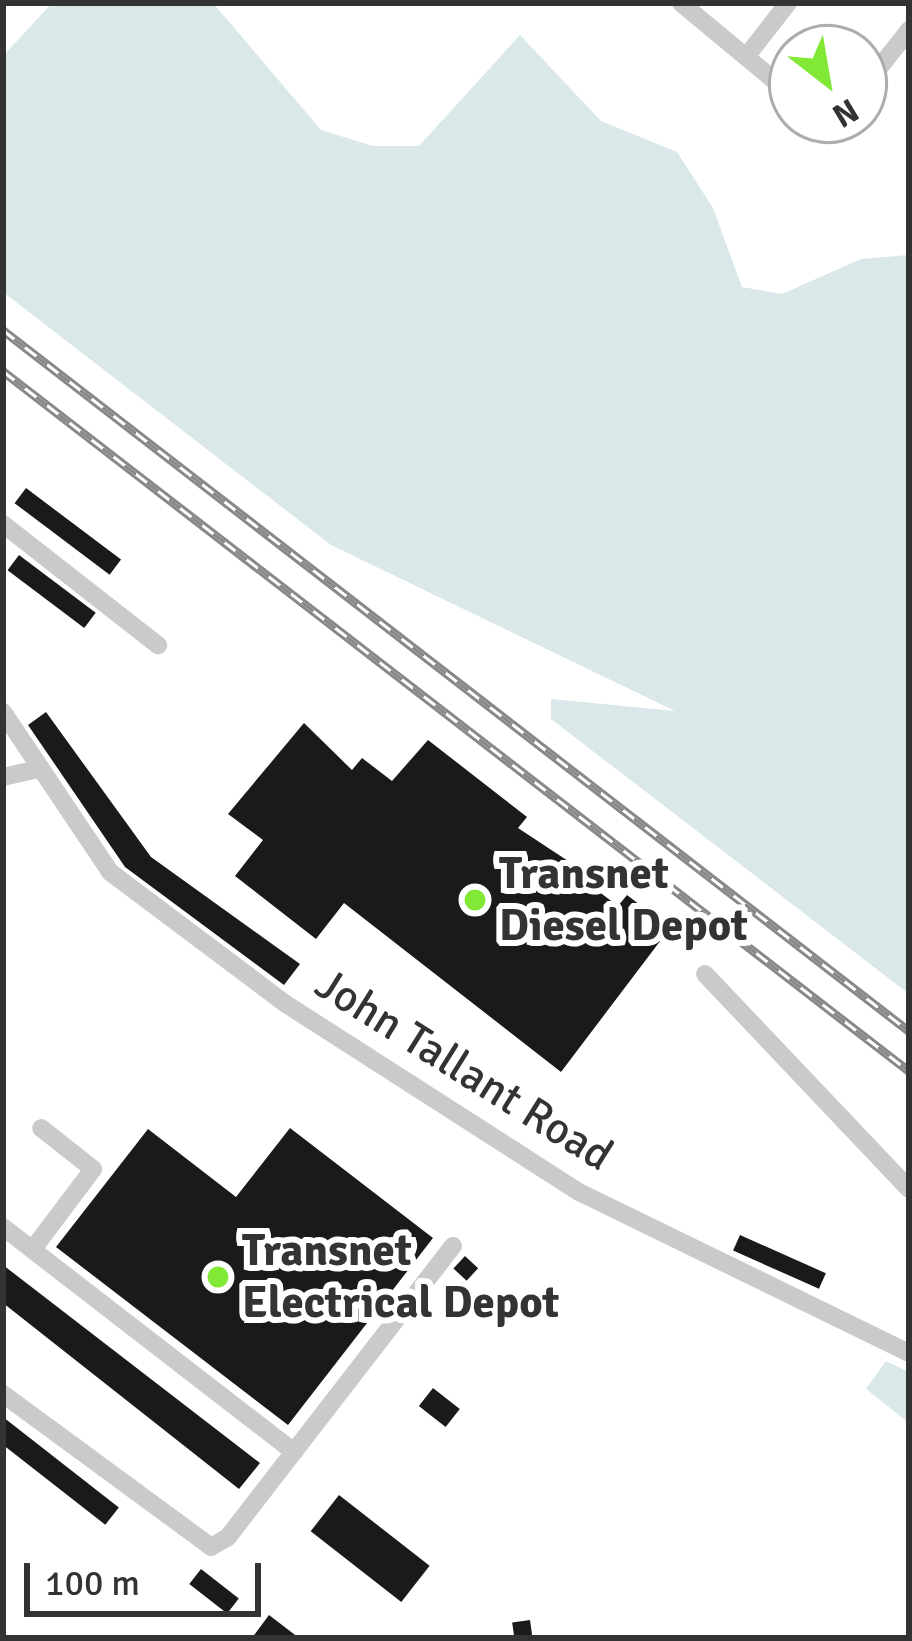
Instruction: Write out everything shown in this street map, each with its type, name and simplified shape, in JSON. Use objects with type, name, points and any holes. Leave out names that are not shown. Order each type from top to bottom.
[{"type":"street","points":[[681,3],[768,75]]},
{"type":"street","points":[[746,57],[788,3]]},
{"type":"street","points":[[888,57],[909,30]]},
{"type":"street","points":[[3,524],[158,645]]},
{"type":"street","name":"John Tallant Road","points":[[3,712],[122,883],[286,1004],[579,1192],[909,1353]]},
{"type":"street","points":[[3,778],[39,769]]},
{"type":"street","points":[[705,974],[909,1189]]},
{"type":"street","points":[[33,1249],[93,1169],[41,1127]]},
{"type":"street","points":[[3,1227],[294,1452]]},
{"type":"street","points":[[3,1394],[206,1547],[228,1537],[453,1246]]},
{"type":"shaded area","points":[[52,3],[213,3],[321,130],[373,146],[419,146],[520,35],[601,121],[677,152],[713,208],[742,287],[782,294],[861,259],[909,255],[909,994],[551,719],[551,699],[675,711],[331,545],[3,292],[3,56]]},
{"type":"shaded area","points":[[886,1361],[909,1372],[909,1423],[866,1389]]},
{"type":"building","points":[[26,488],[121,560],[110,575],[15,503]]},
{"type":"building","points":[[19,555],[96,613],[84,628],[8,570]]},
{"type":"building","points":[[46,712],[151,857],[300,964],[284,985],[125,867],[28,725]]},
{"type":"building","name":"Transnet Diesel Depot","points":[[304,723],[352,770],[362,758],[392,781],[428,740],[527,817],[518,828],[603,884],[598,891],[618,906],[627,895],[670,928],[561,1072],[344,903],[316,939],[235,876],[263,840],[228,814]]},
{"type":"building","name":"Transnet Electrical Depot","points":[[290,1128],[433,1238],[288,1425],[56,1247],[148,1129],[236,1197]]},
{"type":"building","points":[[740,1235],[826,1273],[819,1289],[733,1251]]},
{"type":"building","points":[[465,1256],[478,1268],[467,1281],[453,1268]]},
{"type":"building","points":[[3,1265],[260,1463],[239,1489],[3,1303]]},
{"type":"building","points":[[433,1388],[460,1409],[446,1427],[419,1406]]},
{"type":"building","points":[[3,1417],[119,1508],[105,1525],[3,1445]]},
{"type":"building","points":[[339,1495],[430,1566],[401,1602],[311,1531]]},
{"type":"building","points":[[201,1569],[239,1599],[227,1614],[189,1584]]},
{"type":"building","points":[[269,1615],[299,1638],[252,1638]]},
{"type":"building","points":[[530,1620],[532,1635],[514,1637],[512,1623]]},
{"type":"railway","points":[[3,330],[909,1031]]},
{"type":"railway","points":[[3,371],[909,1071]]},
{"type":"place","name":"Transnet Diesel Depot","points":[[475,900]]},
{"type":"place","name":"Transnet Electrical Depot","points":[[218,1277]]}]
